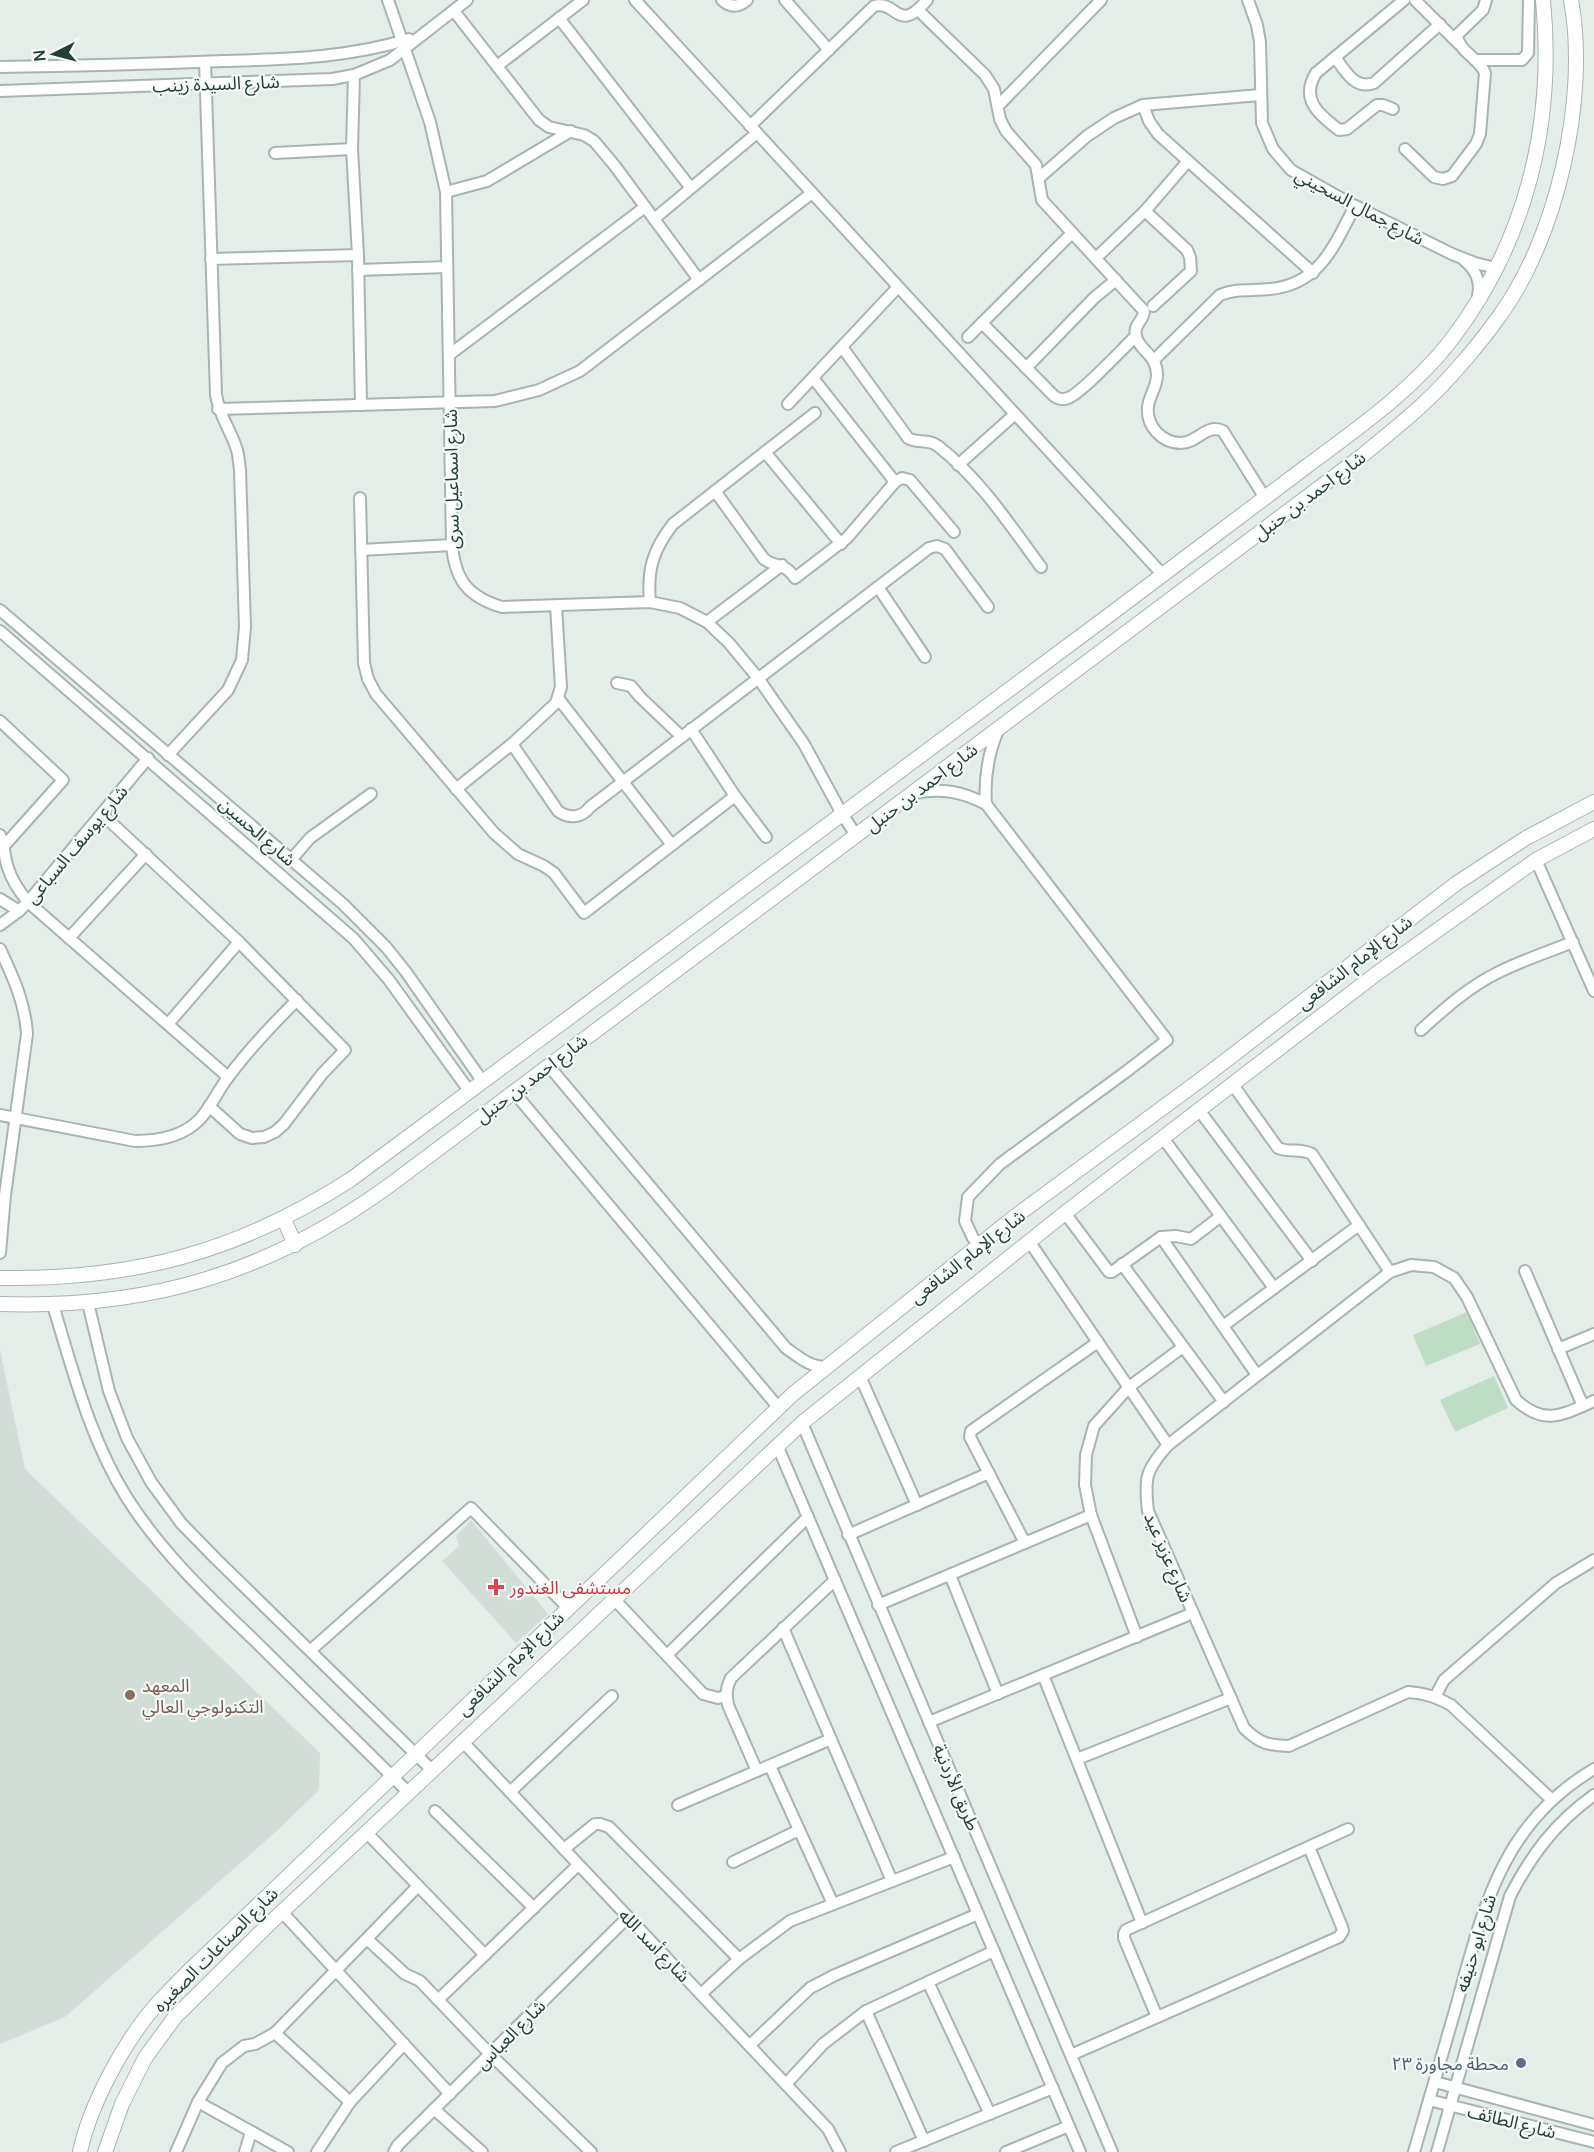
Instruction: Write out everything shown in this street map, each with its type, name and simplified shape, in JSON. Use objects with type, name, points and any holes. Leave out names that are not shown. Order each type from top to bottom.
[{"type":"street","name":"شارع اسماعيل سرى","points":[[388,0],[430,122],[446,192],[452,545],[453,560],[460,580],[475,595],[487,603],[502,608],[650,602],[680,608],[707,622],[729,643],[758,678],[804,744],[856,835]]},
{"type":"street","name":"شارع السيدة زينب","points":[[0,92],[332,79],[354,75],[390,60],[404,45],[467,0]]},
{"type":"street","points":[[497,66],[583,0]]},
{"type":"street","points":[[635,0],[1163,575]]},
{"type":"street","points":[[722,0],[735,6],[747,0]]},
{"type":"street","points":[[785,0],[829,50]]},
{"type":"street","points":[[654,219],[754,130],[872,3],[890,3],[901,13],[906,14],[918,10],[927,0]]},
{"type":"street","points":[[999,105],[1101,0]]},
{"type":"street","name":"شارع جمال السحيني","points":[[1248,0],[1260,42],[1262,123],[1273,149],[1291,170],[1355,206],[1462,258],[1496,268]]},
{"type":"street","points":[[1393,109],[1377,105],[1347,129],[1341,130],[1313,107],[1309,89],[1316,73],[1404,0]]},
{"type":"street","points":[[1405,148],[1434,177],[1443,179],[1452,176],[1470,153],[1480,134],[1485,78],[1482,66],[1415,0]]},
{"type":"street","points":[[1459,44],[1458,32],[1484,10],[1486,0]]},
{"type":"street","points":[[1475,60],[1521,60],[1527,56],[1529,0]]},
{"type":"street","name":"شارع احمد بن حنبل","points":[[0,1278],[121,1272],[153,1266],[220,1247],[284,1219],[350,1180],[1163,575],[1356,428],[1423,372],[1453,338],[1496,268],[1527,193],[1535,162],[1543,115],[1546,75],[1543,0]]},
{"type":"street","name":"شارع احمد بن حنبل","points":[[0,1304],[88,1303],[146,1295],[192,1284],[226,1274],[295,1245],[359,1207],[1363,455],[1425,403],[1463,361],[1499,318],[1534,255],[1554,204],[1568,148],[1575,90],[1575,20],[1571,0]]},
{"type":"street","points":[[454,10],[539,120],[549,127],[584,135],[594,141],[699,280]]},
{"type":"street","points":[[918,10],[985,75],[994,89],[1000,119],[1006,131],[1036,165],[1042,201],[1143,311],[1143,317],[1137,324],[1136,336],[1154,360],[1157,376],[1148,408],[1153,429],[1161,437],[1171,442],[1182,443],[1194,441],[1208,430],[1223,431],[1265,498]]},
{"type":"street","points":[[559,18],[690,187]]},
{"type":"street","points":[[1335,57],[1353,80],[1368,85],[1374,83],[1440,24]]},
{"type":"street","name":"شارع السيدة زينب","points":[[0,67],[321,57],[404,45]]},
{"type":"street","points":[[168,755],[228,690],[242,660],[245,627],[240,470],[237,451],[218,409],[216,395],[205,62]]},
{"type":"street","points":[[354,75],[352,149],[358,255],[361,405]]},
{"type":"street","points":[[1039,178],[1087,136],[1114,118],[1143,105],[1260,95]]},
{"type":"street","points":[[1143,105],[1149,121],[1158,134],[1313,273]]},
{"type":"street","points":[[446,192],[487,181],[571,131]]},
{"type":"street","points":[[275,153],[352,149]]},
{"type":"street","points":[[1096,258],[1145,211],[1188,161]]},
{"type":"street","points":[[218,409],[495,401],[539,390],[580,371],[812,193]]},
{"type":"street","points":[[1154,360],[1220,295],[1232,290],[1286,287],[1313,273],[1327,258],[1355,206]]},
{"type":"street","points":[[449,355],[645,207]]},
{"type":"street","points":[[1145,211],[1187,250],[1191,264],[1191,271],[1153,306]]},
{"type":"street","points":[[968,337],[1072,233]]},
{"type":"street","points":[[211,259],[358,255]]},
{"type":"street","points":[[1462,258],[1472,267],[1477,276],[1480,288],[1477,300]]},
{"type":"street","points":[[358,270],[447,267]]},
{"type":"street","points":[[1026,368],[1095,297],[1116,280]]},
{"type":"street","points":[[788,404],[898,287]]},
{"type":"street","points":[[982,323],[1059,399],[1069,398],[1136,336]]},
{"type":"street","points":[[842,347],[908,438],[913,442],[928,441],[936,445],[958,465],[992,501],[1041,567]]},
{"type":"street","points":[[813,378],[895,482]]},
{"type":"street","points":[[650,602],[648,584],[651,562],[660,542],[673,524],[815,413]]},
{"type":"street","points":[[958,465],[1014,415]]},
{"type":"street","points":[[1356,428],[1363,455]]},
{"type":"street","points":[[765,452],[841,544]]},
{"type":"street","points":[[715,491],[764,559],[782,565],[795,578],[841,544],[895,482],[902,478],[910,480],[954,532]]},
{"type":"street","points":[[360,498],[364,663],[368,679],[376,694],[505,845],[554,873],[584,913],[735,796]]},
{"type":"street","points":[[361,550],[452,545]]},
{"type":"street","points":[[512,744],[558,811],[565,816],[585,814],[590,807],[929,548],[937,546],[945,549],[988,607]]},
{"type":"street","points":[[707,622],[782,565]]},
{"type":"street","points":[[878,587],[925,657]]},
{"type":"street","points":[[456,789],[512,744],[550,710],[558,698],[561,687],[556,606]]},
{"type":"street","name":"شارع الحسين","points":[[0,610],[352,912],[386,947],[406,972],[483,1082]]},
{"type":"street","name":"شارع الحسين","points":[[0,631],[341,927],[389,980],[470,1092]]},
{"type":"street","points":[[617,683],[631,686],[682,736]]},
{"type":"street","points":[[558,698],[672,845]]},
{"type":"street","points":[[1,725],[63,780],[4,846]]},
{"type":"street","points":[[986,804],[984,784],[987,765],[999,728]]},
{"type":"street","points":[[691,729],[735,796],[766,837]]},
{"type":"street","name":"شارع يوسف السباعى","points":[[0,925],[28,902],[148,758]]},
{"type":"street","points":[[914,793],[951,790],[969,795],[986,804],[1167,1040],[1000,1164],[968,1197],[965,1221],[973,1238],[980,1245]]},
{"type":"street","points":[[291,860],[310,838],[371,794]]},
{"type":"street","name":"شارع الإمام الشافعى","points":[[392,1776],[778,1407],[827,1367],[980,1245],[1166,1106],[1457,882],[1526,837],[1594,802]]},
{"type":"street","points":[[102,814],[240,942],[345,1050],[322,1074],[284,1124],[270,1135],[252,1138],[240,1134],[209,1106]]},
{"type":"street","name":"شارع الإمام الشافعى","points":[[409,1793],[802,1422],[1029,1241],[1376,974],[1536,860],[1594,829]]},
{"type":"street","points":[[0,835],[7,867],[15,886],[28,902],[228,1077]]},
{"type":"street","points":[[69,938],[146,854]]},
{"type":"street","points":[[1536,860],[1594,991]]},
{"type":"street","points":[[0,899],[19,911]]},
{"type":"street","points":[[341,927],[352,912]]},
{"type":"street","points":[[168,1024],[240,942]]},
{"type":"street","points":[[1421,1030],[1444,1008],[1498,972],[1573,942]]},
{"type":"street","points":[[0,950],[20,994],[26,1022],[26,1045],[5,1195],[0,1253]]},
{"type":"street","points":[[0,1115],[99,1136],[135,1141],[153,1141],[170,1137],[200,1120],[228,1077],[297,1000]]},
{"type":"street","points":[[548,1065],[786,1348],[806,1363],[817,1367],[827,1367]]},
{"type":"street","points":[[1233,1085],[1278,1148],[1289,1151],[1300,1150],[1312,1154],[1390,1272]]},
{"type":"street","points":[[513,1091],[778,1407]]},
{"type":"street","points":[[1166,1106],[1181,1124]]},
{"type":"street","points":[[1199,1110],[1312,1261]]},
{"type":"street","points":[[1163,1138],[1274,1288]]},
{"type":"street","points":[[1065,1213],[1106,1270],[1112,1272],[1161,1237],[1191,1239],[1221,1216]]},
{"type":"street","points":[[284,1219],[295,1245]]},
{"type":"street","points":[[1223,1326],[1359,1226]]},
{"type":"street","points":[[1161,1237],[1257,1375]]},
{"type":"street","points":[[1029,1241],[1168,1445]]},
{"type":"street","points":[[1122,1264],[1224,1402]]},
{"type":"street","name":"شارع عزيز عيد","points":[[1551,1799],[1451,1705],[1435,1696],[1408,1692],[1289,1746],[1269,1745],[1255,1739],[1244,1728],[1148,1511],[1145,1487],[1152,1463],[1168,1445],[1390,1272],[1411,1265],[1434,1267],[1454,1278],[1467,1297],[1516,1400],[1529,1411],[1545,1416],[1562,1414],[1594,1401]]},
{"type":"street","points":[[1525,1271],[1583,1406]]},
{"type":"street","points":[[88,1303],[109,1391],[127,1438],[151,1482],[181,1523],[433,1771]]},
{"type":"street","points":[[53,1305],[81,1401],[101,1451],[127,1498],[159,1542],[195,1583],[409,1793]]},
{"type":"street","points":[[1558,1349],[1594,1335]]},
{"type":"street","points":[[1025,1543],[970,1437],[971,1431],[1098,1342]]},
{"type":"street","points":[[1137,1637],[1091,1515],[1085,1485],[1086,1455],[1094,1426],[1129,1387],[1183,1347]]},
{"type":"street","points":[[860,1376],[917,1505]]},
{"type":"street","name":"طريق الأردنية","points":[[802,1422],[848,1535],[1112,2152]]},
{"type":"street","name":"طريق الأردنية","points":[[777,1445],[1080,2152]]},
{"type":"street","points":[[848,1535],[989,1473]]},
{"type":"street","points":[[311,1650],[471,1508],[568,1608]]},
{"type":"street","points":[[878,1605],[1091,1515]]},
{"type":"street","points":[[667,1656],[808,1517]]},
{"type":"street","points":[[1435,1696],[1444,1680],[1556,1583],[1594,1560]]},
{"type":"street","points":[[950,1575],[998,1694]]},
{"type":"street","points":[[757,1771],[726,1696],[727,1686],[731,1678],[835,1580]]},
{"type":"street","points":[[615,1600],[703,1694],[718,1698],[726,1696]]},
{"type":"street","points":[[929,1722],[1193,1613]]},
{"type":"street","points":[[783,1628],[892,1881]]},
{"type":"street","points":[[1043,1675],[1142,1923]]},
{"type":"street","points":[[510,1792],[612,1696]]},
{"type":"street","points":[[1077,1759],[1231,1698]]},
{"type":"street","points":[[678,1805],[831,1739]]},
{"type":"street","name":"شارع أسد الله","points":[[463,1742],[828,2129],[840,2152]]},
{"type":"street","points":[[770,1766],[833,1904]]},
{"type":"street","name":"شارع ابو حنيفه","points":[[1414,2152],[1473,1942],[1492,1887],[1508,1854],[1527,1825],[1551,1799],[1594,1769]]},
{"type":"street","name":"شارع الصناعات الصغيره","points":[[80,2152],[99,2096],[124,2049],[156,2005],[392,1776]]},
{"type":"street","name":"شارع الصناعات الصغيره","points":[[105,2152],[126,2095],[145,2058],[175,2017],[282,1912],[409,1793]]},
{"type":"street","name":"شارع ابو حنيفه","points":[[1437,2152],[1510,1896],[1528,1863],[1550,1833],[1577,1807],[1594,1795]]},
{"type":"street","points":[[435,1811],[534,1908]]},
{"type":"street","points":[[564,1849],[591,1827],[600,1824],[609,1827],[739,1959]]},
{"type":"street","points":[[1156,2017],[1124,1938],[1126,1930],[1348,1829]]},
{"type":"street","points":[[733,1862],[799,1830]]},
{"type":"street","points":[[367,1833],[485,1955]]},
{"type":"street","points":[[1071,2055],[1339,1937],[1343,1931],[1342,1927],[1309,1846]]},
{"type":"street","points":[[701,1994],[739,1959],[790,1921],[954,1857]]},
{"type":"street","points":[[438,2000],[578,1864]]},
{"type":"street","points":[[176,2152],[198,2102],[228,2056],[244,2046],[266,2040],[275,2033],[418,1886]]},
{"type":"street","points":[[282,1912],[450,2094]]},
{"type":"street","points":[[750,2045],[810,1988],[835,1975],[978,1914]]},
{"type":"street","name":"شارع العباس","points":[[394,2152],[398,2145],[628,1917]]},
{"type":"street","points":[[367,1939],[405,1974],[420,1981],[490,2054],[591,2152]]},
{"type":"street","points":[[786,2084],[823,2044],[866,2010],[994,1951]]},
{"type":"street","points":[[928,1982],[990,2114]]},
{"type":"street","points":[[866,2010],[924,2141]]},
{"type":"street","points":[[275,2033],[350,2102]]},
{"type":"street","points":[[317,2152],[350,2102],[404,2044]]},
{"type":"street","name":"شارع الطائف","points":[[1435,2082],[1594,2126]]},
{"type":"street","points":[[896,2152],[1053,2088]]},
{"type":"street","name":"شارع الطائف","points":[[1429,2100],[1594,2142]]},
{"type":"street","points":[[198,2102],[288,2152]]},
{"type":"street","points":[[434,2109],[482,2152]]},
{"type":"street","points":[[1006,2152],[1069,2126]]},
{"type":"street","points":[[245,2152],[251,2132]]},
{"type":"shaded area","name":"المعهد التكنولوجي العالي","points":[[0,1350],[25,1469],[320,1753],[319,1790],[278,1830],[65,2017],[0,2044]]},
{"type":"shaded area","name":"مستشفى الغندور","points":[[471,1520],[548,1614],[516,1643],[442,1561],[459,1546],[456,1536]]},
{"type":"green space","points":[[1467,1312],[1480,1344],[1426,1366],[1413,1335]]},
{"type":"green space","points":[[1494,1376],[1508,1408],[1455,1432],[1440,1400]]},
{"type":"place","name":"مستشفى الغندور","points":[[496,1587]]},
{"type":"place","name":"المعهد التكنولوجي العالي","points":[[130,1695]]},
{"type":"place","name":"محطة مجاورة ٢٣","points":[[1521,2063]]}]
